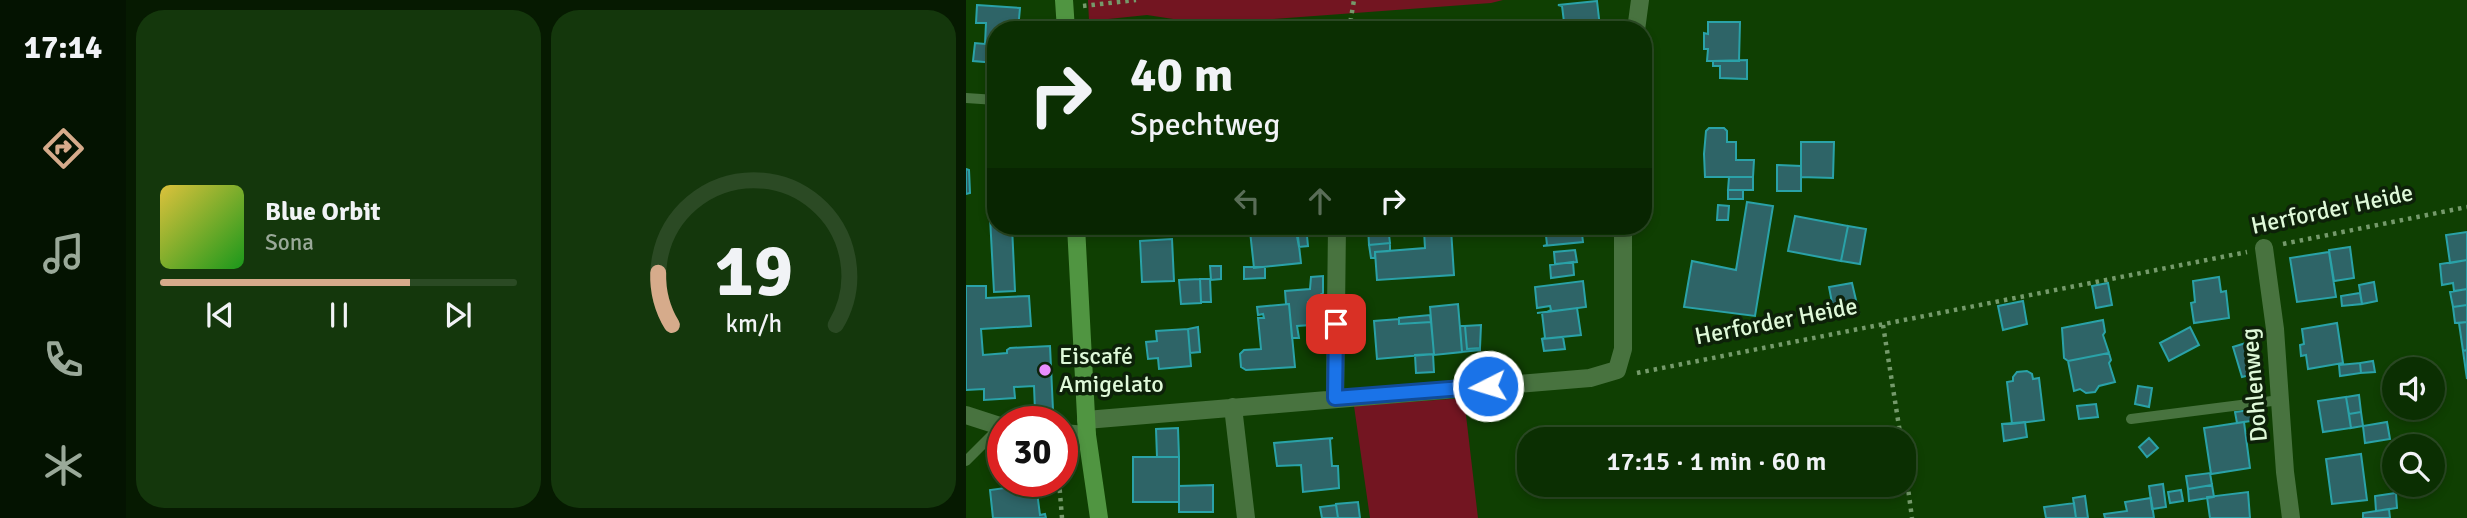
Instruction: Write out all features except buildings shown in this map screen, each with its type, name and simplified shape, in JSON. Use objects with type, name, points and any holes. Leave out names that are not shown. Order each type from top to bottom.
[{"type":"main road","points":[[1076,235],[1086,427],[1100,518]]},
{"type":"street","points":[[1637,21],[1640,0]]},
{"type":"street","points":[[1335,398],[1338,235]]},
{"type":"street","points":[[1078,429],[1233,407],[1590,378],[1617,370],[1623,349],[1623,235]]},
{"type":"street","name":"Dohlenweg","points":[[2264,248],[2275,329],[2291,518]]},
{"type":"street","points":[[1233,407],[1247,518]]},
{"type":"street","points":[[966,415],[987,422]]},
{"type":"lane","points":[[966,98],[987,99]]},
{"type":"lane","points":[[2131,419],[2280,400]]},
{"type":"lane","points":[[966,461],[987,441]]},
{"type":"path","points":[[1064,4],[1136,0]]},
{"type":"path","points":[[1350,21],[1354,0]]},
{"type":"path","name":"Herforder Heide","points":[[1617,370],[1638,373],[2467,207]]},
{"type":"path","points":[[1883,325],[1899,427]]},
{"type":"path","points":[[1060,497],[1062,518]]},
{"type":"path","points":[[1909,497],[1912,518]]},
{"type":"shaded area","points":[[1088,0],[1503,0],[1247,21],[1186,21],[1147,15],[1089,21]]},
{"type":"shaded area","points":[[1464,398],[1478,518],[1370,518],[1354,406]]},
{"type":"place","name":"Eiscafé Amigelato","points":[[1045,370]]},
{"type":"route","points":[[1336,324],[1335,398],[1488,386]]}]
